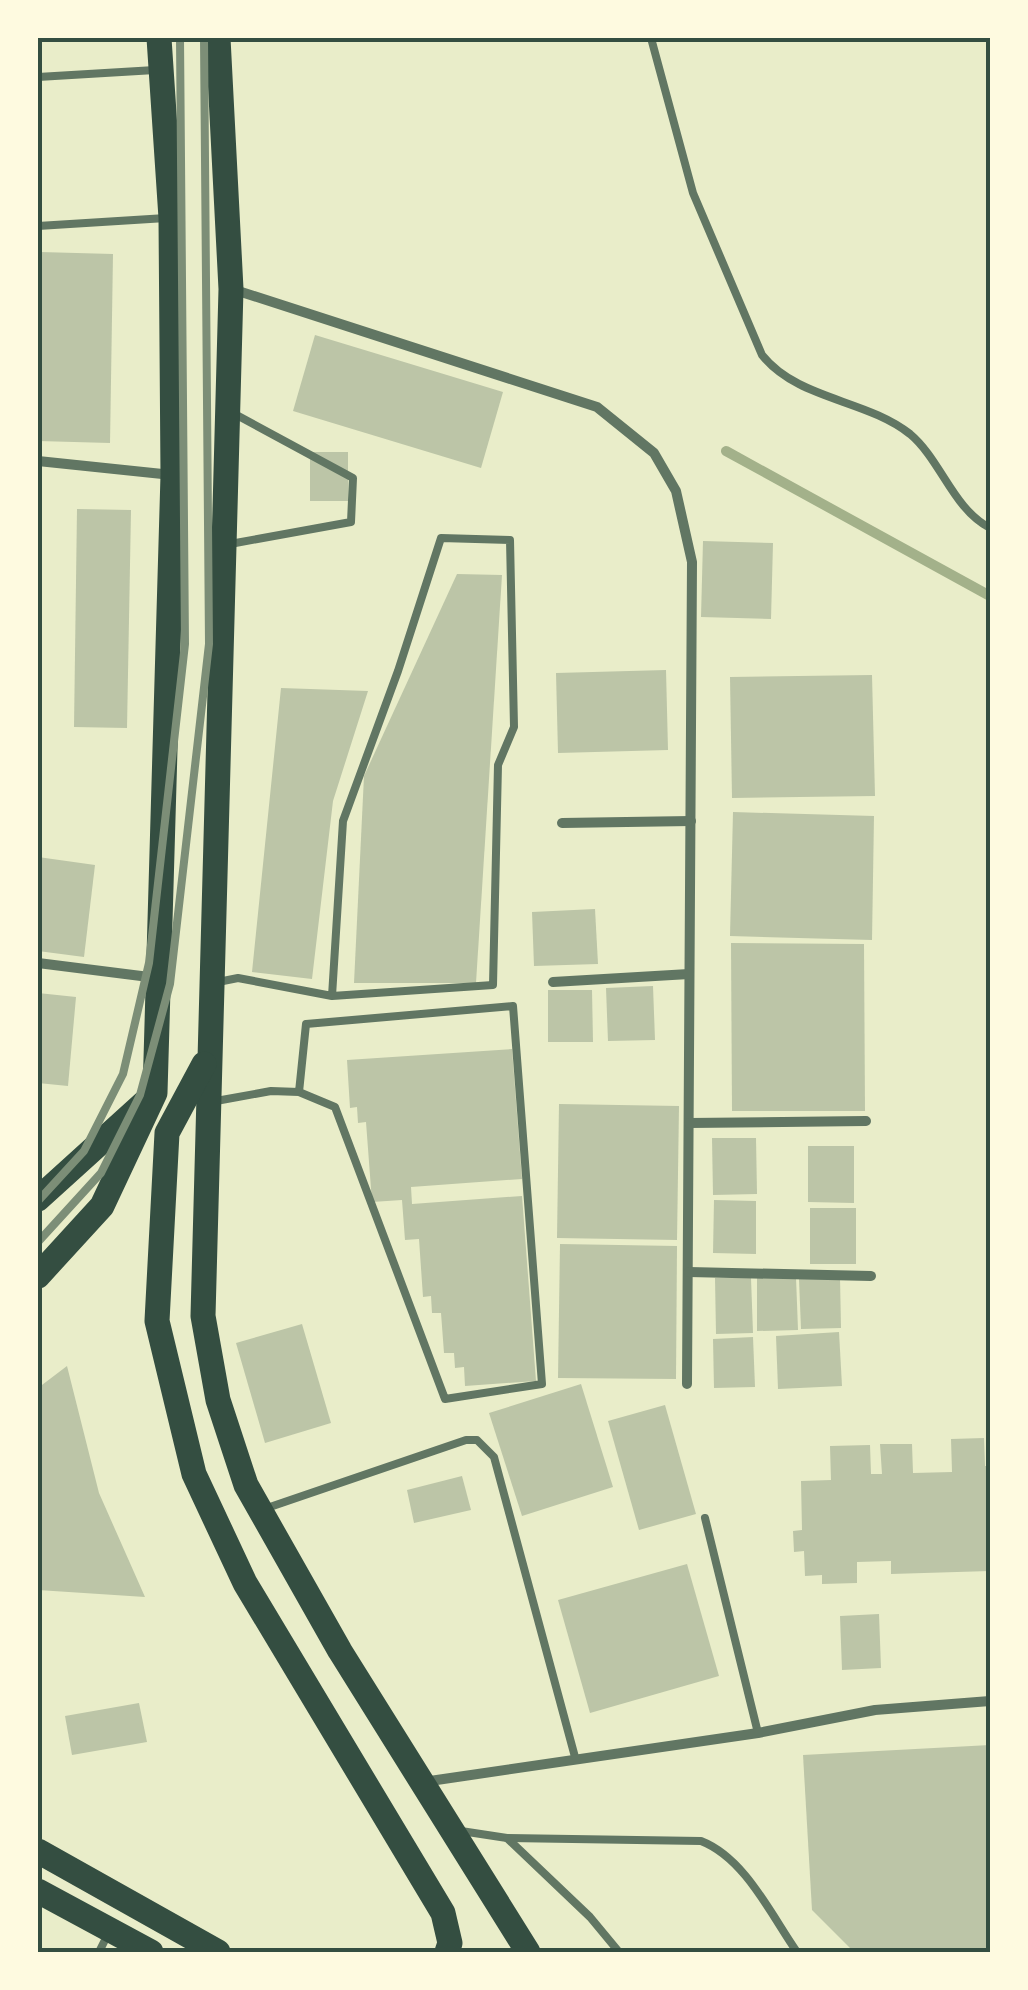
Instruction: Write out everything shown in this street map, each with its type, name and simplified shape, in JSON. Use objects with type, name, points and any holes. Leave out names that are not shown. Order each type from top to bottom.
[{"type":"main road","points":[[38,1276],[102,1206],[156,1093],[173,475],[171,218],[159,38]]},
{"type":"main road","points":[[218,38],[231,288],[209,984],[204,1316],[218,1400],[246,1485],[421,1782],[528,1952]]},
{"type":"main road","points":[[210,1054],[167,1133],[157,1321],[169,1384],[194,1474],[245,1584],[442,1913],[450,1944],[447,1952]]},
{"type":"main road","points":[[38,1199],[156,1093]]},
{"type":"main road","points":[[38,1851],[218,1952]]},
{"type":"main road","points":[[38,1890],[104,1942],[151,1952]]},
{"type":"street","points":[[231,288],[556,390],[597,407],[654,453],[676,491],[692,562],[688,1384]]},
{"type":"street","points":[[38,461],[173,475]]},
{"type":"street","points":[[562,823],[690,820]]},
{"type":"street","points":[[38,963],[158,978]]},
{"type":"street","points":[[553,982],[689,974]]},
{"type":"street","points":[[689,1123],[866,1121]]},
{"type":"street","points":[[689,1272],[871,1276]]},
{"type":"street","points":[[421,1782],[758,1733],[875,1710],[990,1701]]},
{"type":"lane","points":[[651,38],[693,193],[762,354],[775,372],[881,416],[911,435],[944,479],[990,528]]},
{"type":"lane","points":[[38,77],[160,70]]},
{"type":"lane","points":[[38,226],[171,218]]},
{"type":"lane","points":[[223,546],[351,522],[354,478],[227,410]]},
{"type":"lane","points":[[209,984],[238,978],[332,996],[493,985],[498,765],[514,727],[510,540],[441,538],[398,671],[342,821],[332,996]]},
{"type":"lane","points":[[206,1102],[271,1090],[299,1092],[335,1107],[445,1399],[542,1384],[513,1006],[306,1024],[299,1092]]},
{"type":"lane","points":[[260,1510],[466,1440],[484,1444],[494,1457],[522,1552],[575,1757]]},
{"type":"lane","points":[[705,1518],[758,1733]]},
{"type":"lane","points":[[451,1830],[507,1838],[701,1841],[718,1848],[735,1863],[798,1952]]},
{"type":"lane","points":[[507,1838],[590,1917],[619,1952]]},
{"type":"building","points":[[40,252],[113,254],[110,443],[38,441]]},
{"type":"building","points":[[315,335],[503,392],[481,468],[293,411]]},
{"type":"building","points":[[310,452],[348,452],[348,501],[310,501]]},
{"type":"building","points":[[77,509],[131,510],[127,728],[74,727]]},
{"type":"building","points":[[703,541],[773,543],[771,619],[701,617]]},
{"type":"building","points":[[457,574],[502,575],[476,983],[354,983],[364,776]]},
{"type":"building","points":[[666,670],[668,750],[558,753],[556,673]]},
{"type":"building","points":[[872,675],[875,796],[732,798],[730,677]]},
{"type":"building","points":[[281,688],[368,691],[333,801],[312,979],[252,972]]},
{"type":"building","points":[[733,812],[874,816],[872,940],[730,936]]},
{"type":"building","points":[[38,857],[95,865],[84,957],[38,951]]},
{"type":"building","points":[[595,909],[598,964],[534,966],[532,912]]},
{"type":"building","points":[[731,943],[864,944],[865,1111],[732,1111]]},
{"type":"building","points":[[653,986],[655,1040],[608,1041],[606,988]]},
{"type":"building","points":[[548,990],[592,990],[593,1042],[548,1042]]},
{"type":"building","points":[[38,993],[76,997],[68,1086],[38,1083]]},
{"type":"building","points":[[512,1049],[522,1179],[411,1187],[412,1204],[522,1196],[536,1381],[465,1386],[464,1367],[455,1368],[454,1353],[444,1353],[441,1313],[432,1313],[431,1296],[423,1297],[419,1239],[405,1240],[402,1200],[372,1202],[366,1122],[358,1123],[357,1107],[350,1108],[347,1060]]},
{"type":"building","points":[[559,1104],[679,1106],[677,1240],[557,1238]]},
{"type":"building","points":[[712,1138],[756,1138],[757,1194],[713,1195]]},
{"type":"building","points":[[808,1146],[854,1146],[854,1203],[808,1202]]},
{"type":"building","points":[[714,1200],[756,1201],[756,1254],[713,1253]]},
{"type":"building","points":[[810,1208],[856,1208],[856,1264],[810,1264]]},
{"type":"building","points":[[560,1244],[677,1246],[676,1379],[558,1378]]},
{"type":"building","points":[[757,1277],[796,1277],[798,1330],[757,1331]]},
{"type":"building","points":[[715,1278],[751,1278],[753,1333],[716,1334]]},
{"type":"building","points":[[840,1278],[841,1328],[801,1329],[799,1279]]},
{"type":"building","points":[[302,1324],[331,1423],[265,1443],[236,1343]]},
{"type":"building","points":[[839,1332],[842,1386],[778,1389],[776,1336]]},
{"type":"building","points":[[753,1337],[755,1387],[714,1388],[713,1339]]},
{"type":"building","points":[[67,1366],[99,1493],[145,1597],[38,1590],[38,1388]]},
{"type":"building","points":[[581,1384],[613,1487],[522,1516],[489,1413]]},
{"type":"building","points":[[665,1405],[696,1514],[639,1530],[608,1421]]},
{"type":"building","points":[[984,1438],[985,1466],[990,1466],[990,1571],[891,1574],[891,1561],[857,1562],[857,1583],[822,1584],[822,1575],[805,1576],[804,1551],[794,1552],[793,1531],[802,1530],[801,1481],[831,1480],[830,1446],[870,1445],[871,1474],[882,1474],[880,1444],[912,1444],[913,1473],[952,1472],[951,1439]]},
{"type":"building","points":[[462,1476],[471,1510],[414,1523],[407,1490]]},
{"type":"building","points":[[687,1564],[719,1676],[590,1713],[558,1600]]},
{"type":"building","points":[[879,1614],[881,1668],[842,1670],[840,1616]]},
{"type":"building","points":[[139,1703],[147,1742],[72,1755],[65,1716]]},
{"type":"building","points":[[990,1745],[990,1952],[854,1952],[812,1910],[803,1755]]},
{"type":"waterway","points":[[726,451],[990,596]]},
{"type":"railway","points":[[38,1201],[84,1151],[123,1074],[149,963],[185,644],[180,38]]},
{"type":"railway","points":[[38,1242],[101,1173],[140,1095],[170,984],[209,644],[204,38]]}]
